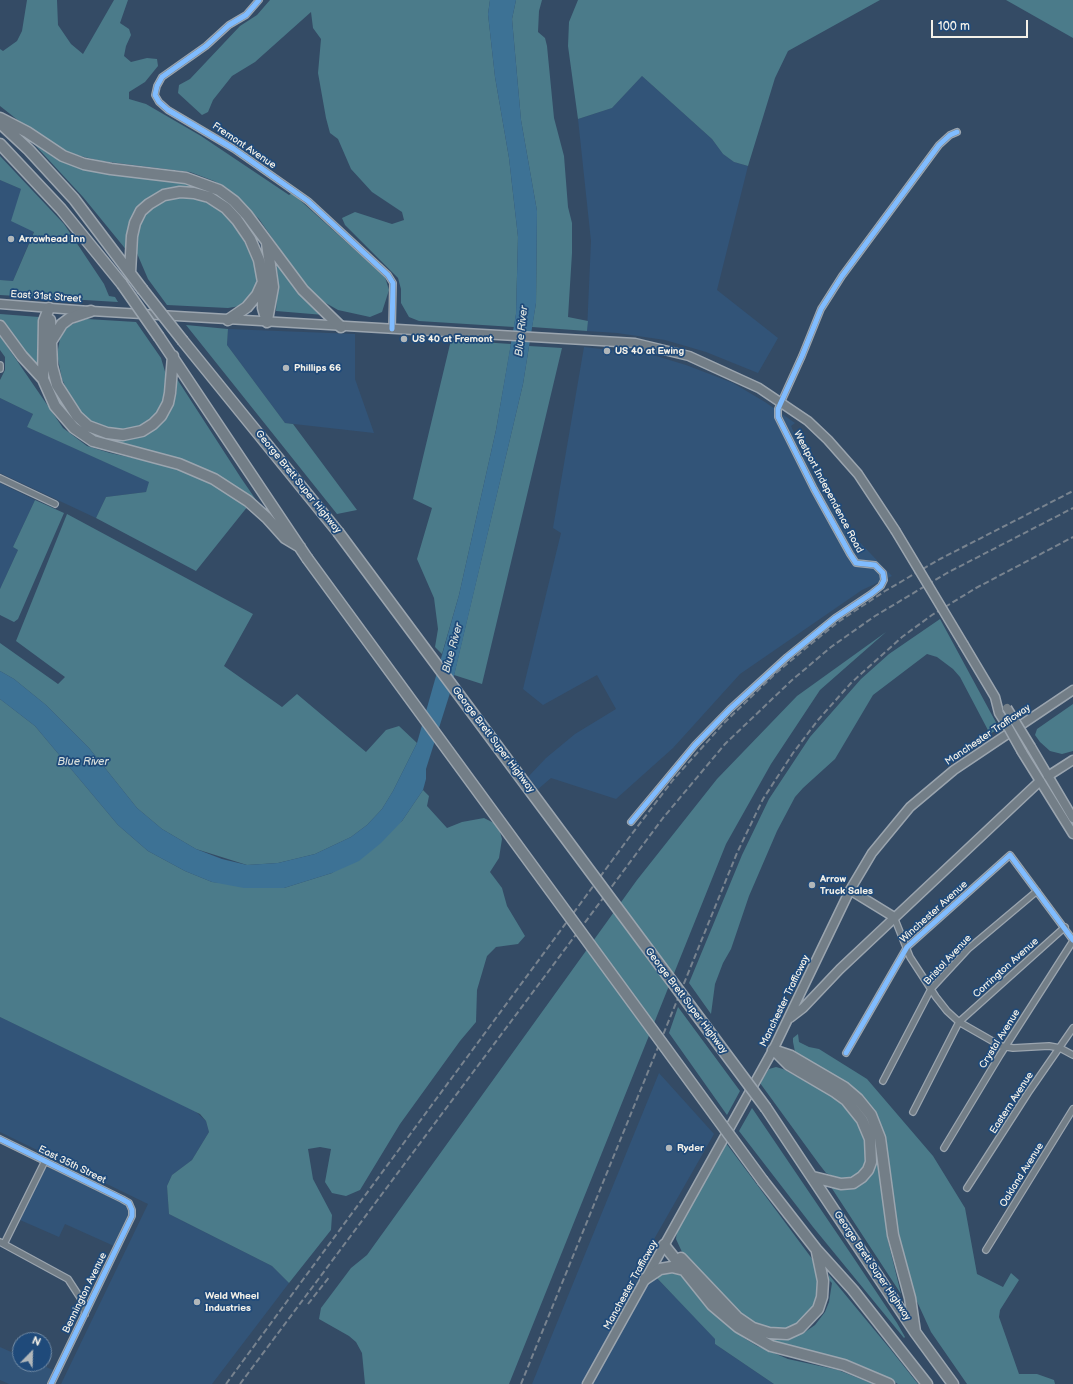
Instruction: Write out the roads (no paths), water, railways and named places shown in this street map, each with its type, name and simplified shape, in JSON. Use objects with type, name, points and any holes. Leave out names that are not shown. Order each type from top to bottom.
[{"type":"highway","points":[[0,118],[27,132],[63,156],[84,164],[111,169],[186,178],[219,190],[234,201],[247,215],[303,290],[341,327]]},
{"type":"highway","name":"George Brett Super Highway","points":[[0,123],[29,150],[74,199],[183,341],[338,532],[766,1108],[915,1332],[953,1384]]},
{"type":"highway","points":[[0,144],[61,209],[122,284],[173,356],[307,558],[763,1181],[816,1249],[853,1290],[927,1384]]},
{"type":"highway","points":[[130,273],[132,236],[135,223],[141,212],[149,204],[164,195],[180,192],[194,193],[209,197],[226,208],[237,220],[250,239],[259,260],[263,282],[263,308],[267,322]]},
{"type":"highway","points":[[266,240],[272,287],[267,322]]},
{"type":"highway","points":[[228,320],[247,308],[257,295],[263,282]]},
{"type":"highway","points":[[49,308],[52,366],[57,385],[77,416],[88,426],[107,433],[123,435],[142,431],[153,424],[168,403],[173,356]]},
{"type":"highway","points":[[43,379],[44,320],[49,308]]},
{"type":"highway","points":[[51,342],[55,333],[66,321],[70,318],[91,311]]},
{"type":"highway","points":[[0,326],[22,356],[43,379],[55,406],[83,436],[105,445],[179,464],[214,479],[248,501],[267,518],[285,538],[300,547]]},
{"type":"highway","points":[[773,1050],[789,1065],[846,1100],[862,1120],[870,1139],[872,1152],[871,1162],[868,1170],[862,1177],[853,1183],[841,1184],[813,1177]]},
{"type":"highway","points":[[773,1050],[791,1056],[844,1087],[858,1099],[871,1115],[880,1138],[893,1235],[910,1298],[915,1332]]},
{"type":"highway","points":[[664,1245],[684,1260],[737,1317],[753,1328],[769,1333],[787,1334],[800,1328],[818,1309],[822,1297],[823,1281],[821,1264],[816,1249]]},
{"type":"highway","points":[[664,1245],[712,1305],[726,1318],[756,1339],[785,1351],[844,1365],[889,1384]]},
{"type":"highway","points":[[645,1279],[660,1269],[672,1267],[684,1270]]},
{"type":"main road","name":"East 31st Street","points":[[0,304],[228,320],[635,344],[690,356],[736,376],[780,401],[808,421],[846,460],[858,474],[895,530],[1003,711]]},
{"type":"main road","name":"Manchester Trafficway","points":[[587,1384],[773,1050],[850,890],[872,853],[910,807],[931,789],[980,751],[1073,690]]},
{"type":"main road","points":[[1003,711],[1030,747],[1073,818]]},
{"type":"main road","points":[[1003,711],[1022,752],[1073,834]]},
{"type":"main road","points":[[1048,776],[1073,760]]},
{"type":"main road","points":[[787,1020],[803,1008],[840,969],[894,917],[1040,781]]},
{"type":"main road","points":[[850,890],[894,917]]},
{"type":"street","name":"Fremont Avenue","points":[[260,0],[246,15],[229,25],[206,46],[162,77],[157,86],[155,95],[159,102],[168,110],[234,149],[308,201],[388,276],[393,283],[392,329]]},
{"type":"street","points":[[780,401],[802,356],[821,309],[842,276],[939,145],[950,135],[957,132]]},
{"type":"street","name":"Westport Independence Road","points":[[631,822],[695,745],[730,709],[787,657],[835,618],[876,590],[884,580],[883,573],[875,565],[856,563],[846,548],[778,417],[780,401]]},
{"type":"street","points":[[0,478],[55,504]]},
{"type":"street","name":"Winchester Avenue","points":[[846,1053],[907,947],[1010,855],[1037,891]]},
{"type":"street","points":[[1037,891],[1065,927],[1073,940]]},
{"type":"street","name":"Bristol Avenue","points":[[883,1081],[932,990],[968,949],[1037,891]]},
{"type":"street","points":[[894,917],[910,957],[947,1011],[959,1022],[976,1034],[1005,1047],[1049,1046],[1060,1048],[1073,1055]]},
{"type":"street","name":"Corrington Avenue","points":[[959,1022],[1065,927]]},
{"type":"street","name":"Crystal Avenue","points":[[944,1148],[1005,1047],[1073,940]]},
{"type":"street","points":[[913,1112],[959,1022]]},
{"type":"street","name":"Eastern Avenue","points":[[967,1188],[1028,1093],[1073,1028]]},
{"type":"street","name":"Oakland Avenue","points":[[986,1250],[1073,1109]]},
{"type":"street","name":"East 35th Street","points":[[0,1139],[122,1199],[129,1203],[132,1210]]},
{"type":"street","points":[[45,1161],[2,1243],[68,1279],[81,1299],[85,1314]]},
{"type":"street","name":"Bennington Avenue","points":[[52,1384],[132,1216],[132,1210]]},
{"type":"water","name":"Blue River","points":[[490,0],[516,0],[512,19],[521,120],[537,211],[536,303],[523,384],[450,693],[426,769],[426,779],[423,790],[402,821],[381,843],[359,861],[332,873],[284,888],[244,888],[212,882],[185,871],[148,851],[118,825],[35,726],[0,699],[0,671],[14,679],[46,705],[89,748],[137,808],[162,829],[196,849],[222,859],[247,865],[278,863],[315,854],[351,837],[367,825],[382,809],[393,791],[417,743],[459,595],[496,430],[516,314],[518,237],[509,158],[495,77],[488,14]]},
{"type":"railway","points":[[226,1384],[628,839],[673,780],[724,723],[776,673],[838,622],[885,591],[940,559],[1073,491]]},
{"type":"railway","points":[[240,1384],[663,818],[725,744],[791,681],[831,647],[875,616],[947,573],[1073,508]]},
{"type":"railway","points":[[521,1384],[737,853],[763,799],[793,753],[818,720],[851,683],[902,637],[932,615],[976,588],[1073,537]]},
{"type":"railway","points":[[308,1304],[330,1276]]},
{"type":"place","name":"Arrowhead Inn","points":[[11,239]]},
{"type":"place","name":"US 40 at Fremont","points":[[404,339]]},
{"type":"place","name":"US 40 at Ewing","points":[[607,351]]},
{"type":"place","name":"Phillips 66","points":[[286,368]]},
{"type":"place","name":"Arrow Truck Sales","points":[[812,885]]},
{"type":"place","name":"Ryder","points":[[669,1148]]},
{"type":"place","name":"Weld Wheel Industries","points":[[197,1302]]}]
